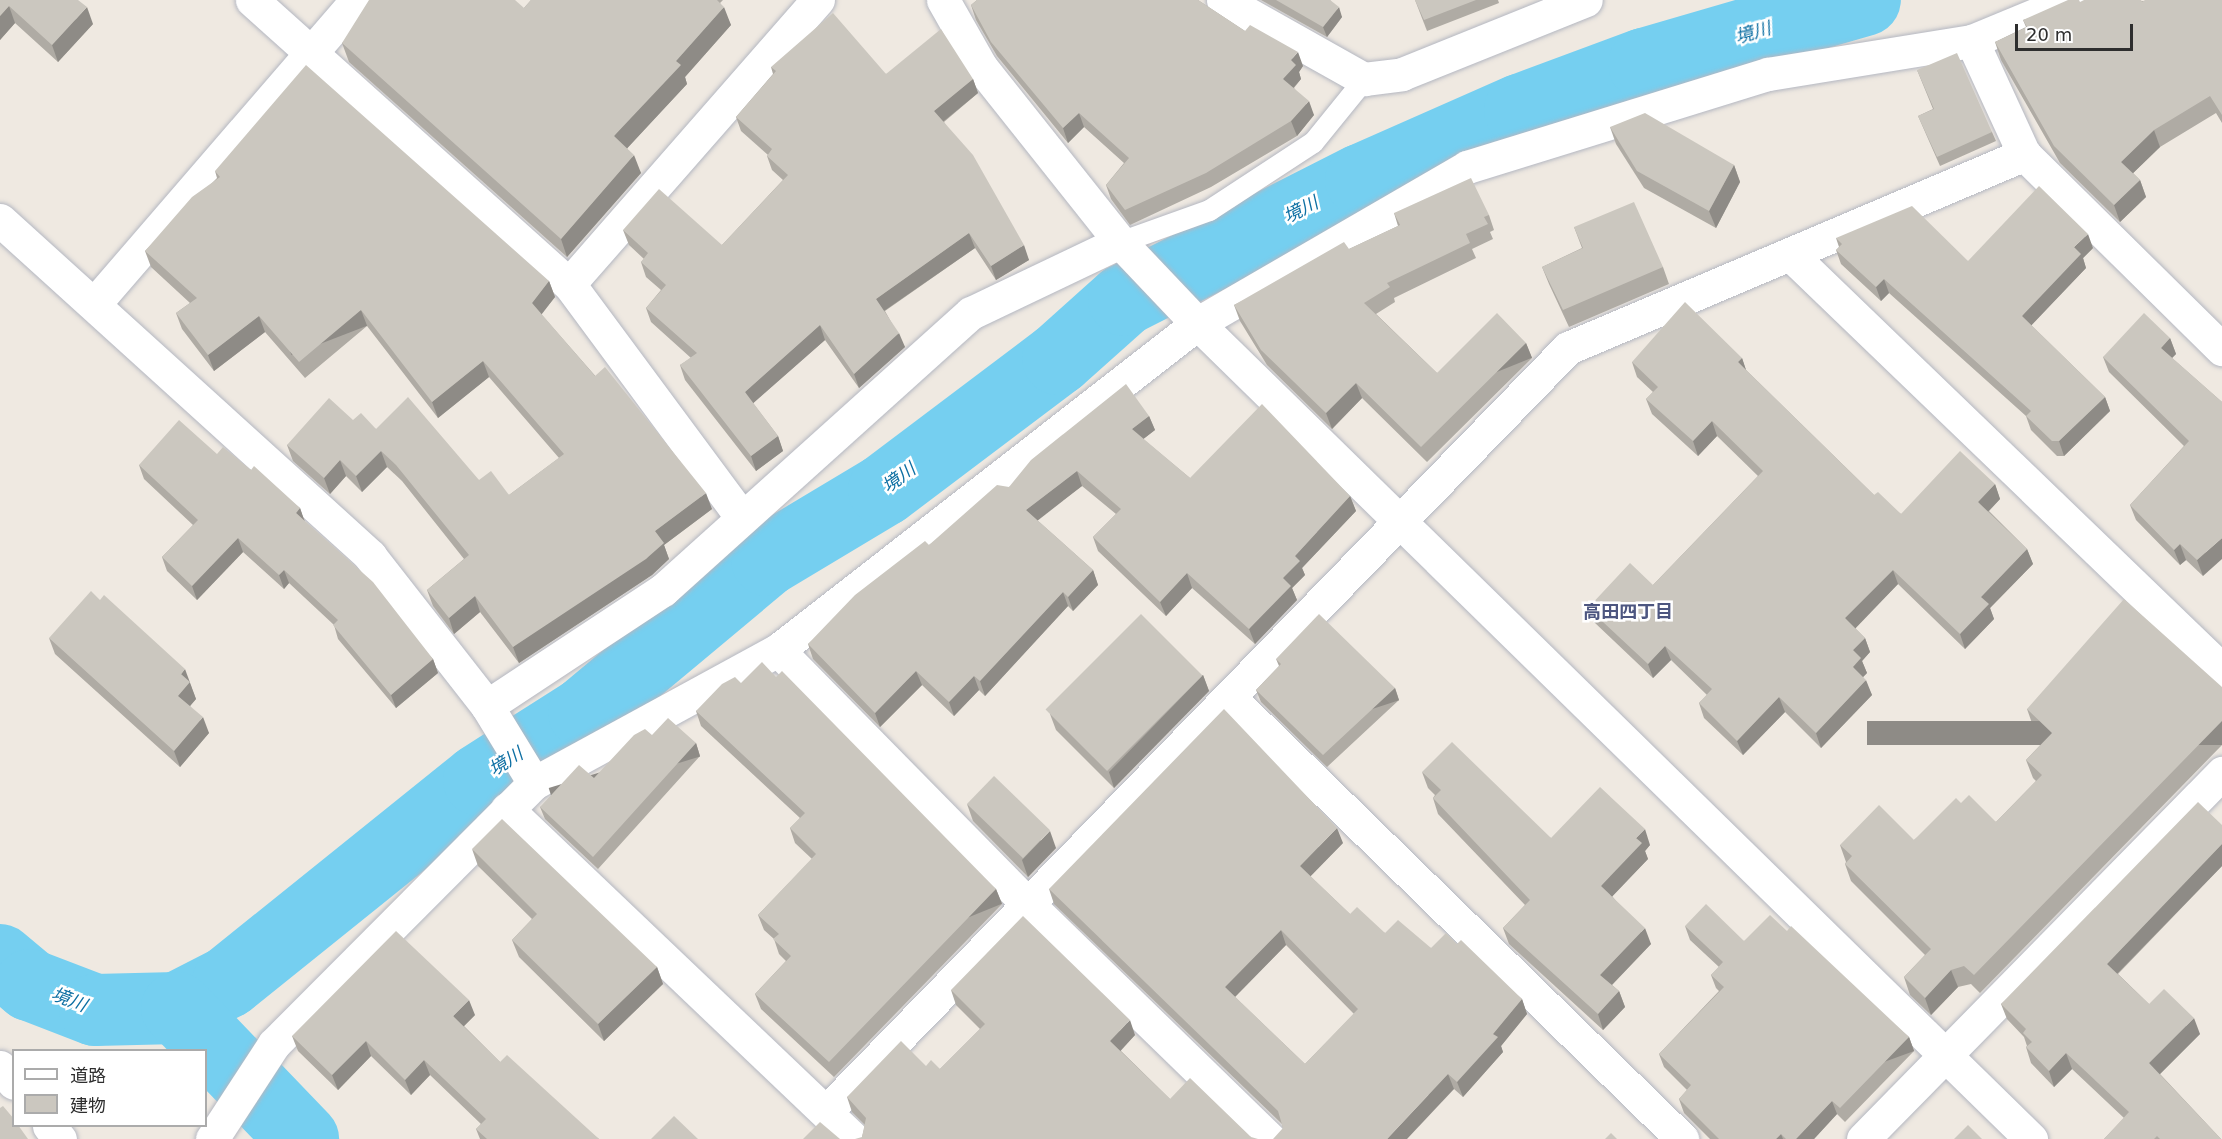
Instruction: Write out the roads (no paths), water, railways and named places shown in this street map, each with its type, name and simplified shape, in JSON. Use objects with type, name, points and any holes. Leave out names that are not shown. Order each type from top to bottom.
[{"type":"street","points":[[252,0],[569,284],[742,518]]},
{"type":"street","points":[[96,302],[357,0]]},
{"type":"street","points":[[569,284],[818,0]]},
{"type":"street","points":[[943,0],[981,67],[1120,242],[1196,322],[2031,1139]]},
{"type":"street","points":[[1223,0],[1364,79],[1402,74],[1586,0]]},
{"type":"street","points":[[212,1139],[274,1044],[534,783],[778,650],[1196,322],[1467,167],[1768,74],[1972,41],[2071,0]]},
{"type":"street","points":[[1972,41],[2024,154],[2222,349]]},
{"type":"street","points":[[826,1112],[1232,700],[1568,348],[2024,154]]},
{"type":"street","points":[[0,220],[96,302],[369,556],[487,706],[534,783]]},
{"type":"street","points":[[487,706],[663,590],[971,313],[1120,242]]},
{"type":"street","points":[[1790,254],[2222,670]]},
{"type":"street","points":[[778,650],[1029,905],[1270,1139]]},
{"type":"street","points":[[1232,700],[1682,1139]]},
{"type":"street","points":[[1863,1139],[1943,1053],[2222,773]]},
{"type":"street","points":[[507,809],[854,1139]]},
{"type":"street","points":[[0,1066],[12,1081]]},
{"type":"street","points":[[51,1127],[60,1139]]},
{"type":"lane","points":[[1120,242],[1209,210],[1313,142],[1364,79]]},
{"type":"waterway","name":"境川","points":[[0,960],[30,985],[95,1010],[177,1008],[228,982],[479,780],[584,713],[767,560],[884,490],[1058,359],[1124,300],[1361,180],[1520,110],[1644,64],[1865,0]]},
{"type":"waterway","points":[[177,1008],[303,1139]]},
{"type":"district","name":"高田四丁目","points":[[1628,612]]}]
